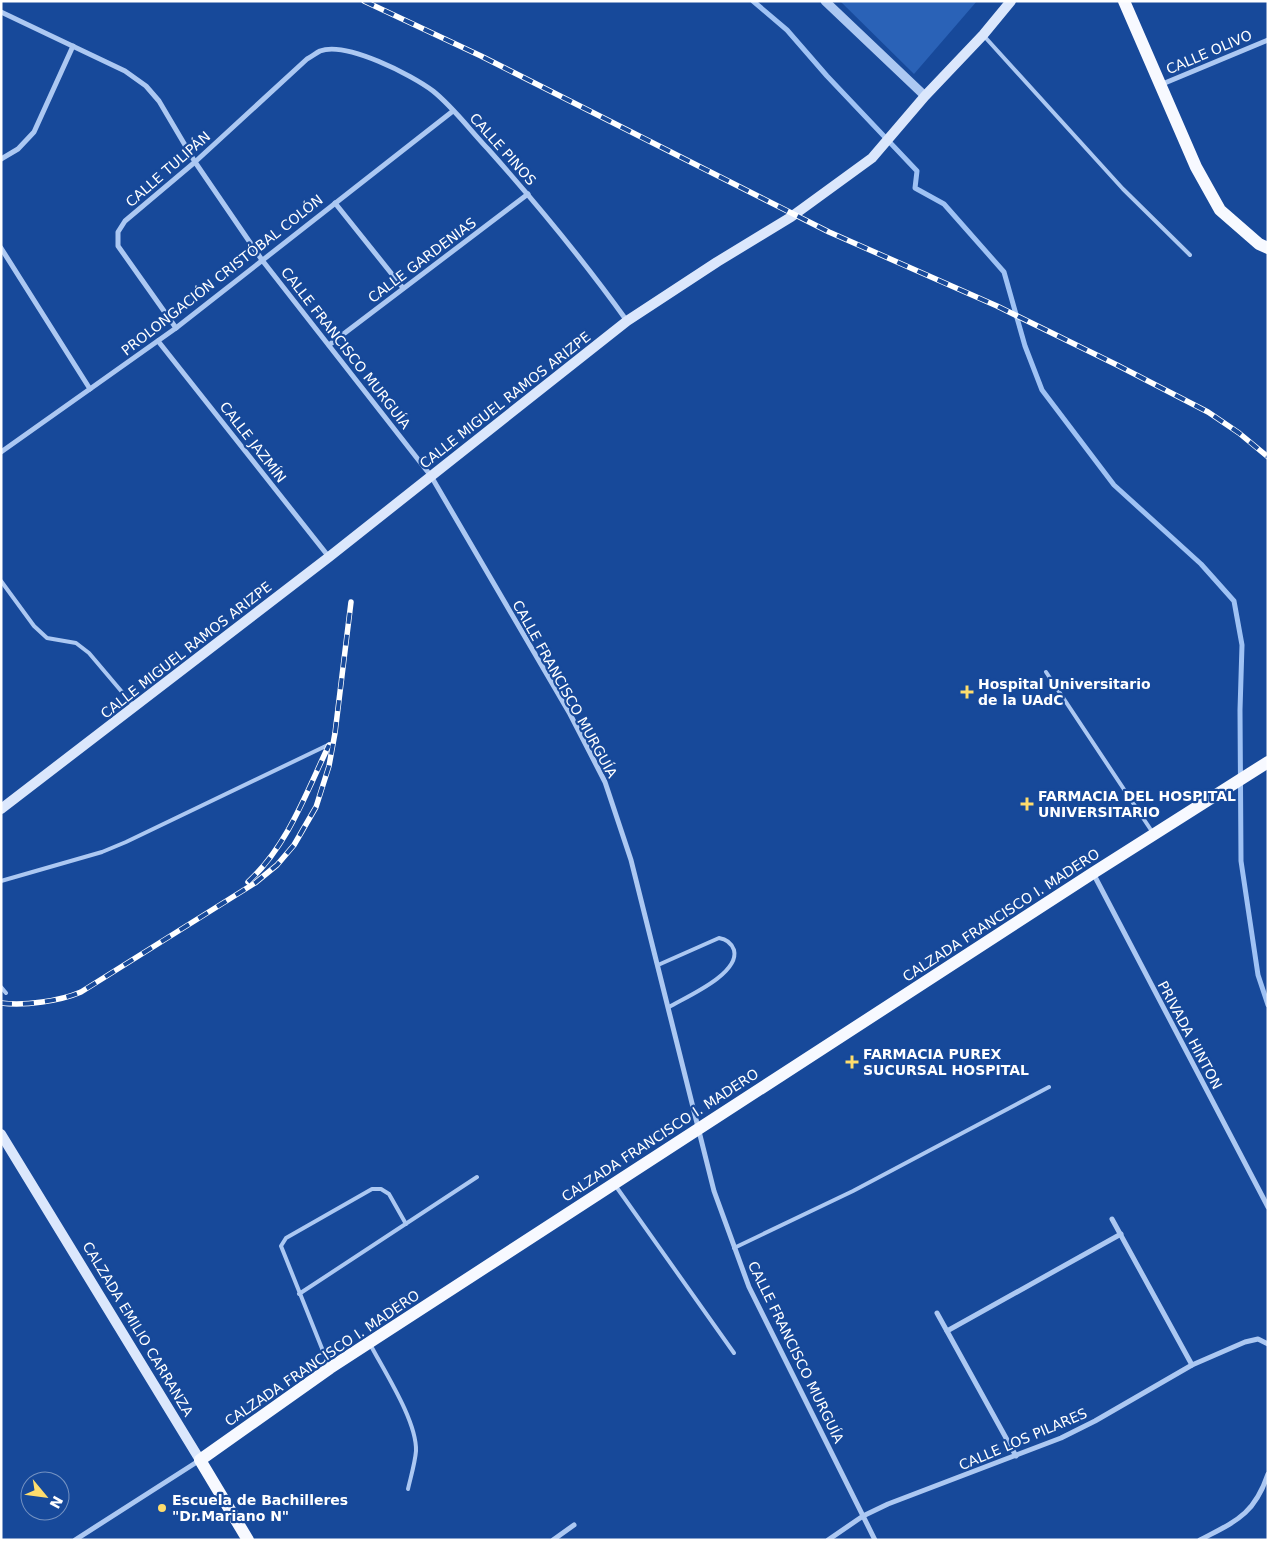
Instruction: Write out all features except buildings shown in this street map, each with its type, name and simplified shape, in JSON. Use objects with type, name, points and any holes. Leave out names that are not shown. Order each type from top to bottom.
[{"type":"main road","name":"CALLE MIGUEL RAMOS ARIZPE","points":[[1,809],[329,557],[627,321],[717,262],[792,217],[872,158],[1011,1]]},
{"type":"main road","points":[[1124,1],[1196,167],[1220,210],[1260,244],[1268,248]]},
{"type":"main road","name":"CALZADA FRANCISCO I. MADERO","points":[[200,1460],[369,1342],[1093,873],[1268,762]]},
{"type":"main road","name":"CALZADA EMILIO CARRANZA","points":[[1,1134],[248,1540]]},
{"type":"street","points":[[825,1],[925,96]]},
{"type":"street","name":"CALLE FRANCISCO MURGUÍA","points":[[1,12],[125,71],[146,86],[159,101],[195,162],[262,260],[431,476],[570,714],[605,782],[631,860],[714,1191],[734,1248],[749,1287],[875,1540]]},
{"type":"street","name":"CALLE OLIVO","points":[[1160,85],[1268,40]]},
{"type":"street","points":[[1,159],[18,149],[34,132],[73,46]]},
{"type":"street","name":"CALLE TULIPÁN","points":[[176,328],[118,246],[118,232],[125,221],[195,162],[307,59],[321,50]]},
{"type":"street","name":"CALLE PINOS","points":[[321,50],[340,50],[356,54],[398,71],[434,92],[528,194],[588,268],[627,321]]},
{"type":"street","name":"PROLONGACIÓN CRISTÓBAL COLÓN","points":[[1,452],[176,328],[453,111]]},
{"type":"street","name":"CALLE GARDENIAS","points":[[329,344],[528,194]]},
{"type":"street","points":[[335,203],[403,288]]},
{"type":"street","points":[[1,248],[90,389]]},
{"type":"street","name":"CALLE JAZMÍN","points":[[158,341],[329,557]]},
{"type":"street","name":"PRIVADA HINTON","points":[[1093,873],[1268,1207]]},
{"type":"street","points":[[1112,1219],[1192,1365]]},
{"type":"street","points":[[947,1331],[1121,1234]]},
{"type":"street","points":[[936,1313],[1016,1456]]},
{"type":"street","name":"CALLE LOS PILARES","points":[[828,1540],[863,1516],[888,1504],[1062,1438],[1096,1421],[1192,1365],[1245,1342],[1258,1339],[1268,1344]]},
{"type":"street","name":"CALZADA FRANCISCO I. MADERO","points":[[74,1540],[200,1460]]},
{"type":"street","points":[[1200,1540],[1233,1523],[1246,1513],[1256,1502],[1268,1474]]},
{"type":"street","points":[[553,1540],[574,1525]]},
{"type":"lane","points":[[983,34],[1123,189],[1190,255]]},
{"type":"lane","points":[[1,581],[34,626],[47,638],[76,643],[89,652],[135,706]]},
{"type":"lane","points":[[1046,672],[1154,835]]},
{"type":"lane","points":[[1,881],[102,852],[330,744]]},
{"type":"lane","points":[[658,966],[719,938],[726,939],[734,950],[734,958],[725,973],[668,1007]]},
{"type":"lane","points":[[1,987],[6,993]]},
{"type":"lane","points":[[734,1248],[853,1191],[1049,1087]]},
{"type":"lane","points":[[299,1294],[478,1177]]},
{"type":"lane","points":[[614,1183],[734,1353]]},
{"type":"lane","points":[[330,1368],[281,1246],[286,1238],[372,1190],[381,1188],[388,1194],[406,1224]]},
{"type":"lane","points":[[369,1342],[407,1415],[414,1436],[416,1450],[408,1489]]},
{"type":"shaded area","points":[[840,1],[977,1],[914,74]]},
{"type":"waterway","points":[[753,1],[787,30],[827,76],[917,171],[915,188],[944,204],[1004,272],[1025,346],[1042,390],[1114,485],[1201,564],[1234,601],[1242,645],[1240,710],[1241,861],[1258,975],[1268,1005]]},
{"type":"railway","points":[[364,1],[481,56],[829,232],[997,306],[1117,365],[1208,412],[1239,433],[1268,457]]},
{"type":"railway","points":[[1,1003],[42,1002],[81,992],[255,883],[277,865],[294,845],[316,807],[329,766],[335,733],[351,602]]},
{"type":"railway","points":[[248,882],[274,852],[285,835],[304,800],[329,745]]},
{"type":"place","name":"Hospital Universitario de la UAdC","points":[[967,692]]},
{"type":"place","name":"FARMACIA DEL HOSPITAL UNIVERSITARIO","points":[[1027,804]]},
{"type":"place","name":"FARMACIA PUREX SUCURSAL HOSPITAL","points":[[852,1062]]},
{"type":"place","name":"Escuela de Bachilleres \"Dr.Mariano N\"","points":[[162,1508]]}]
